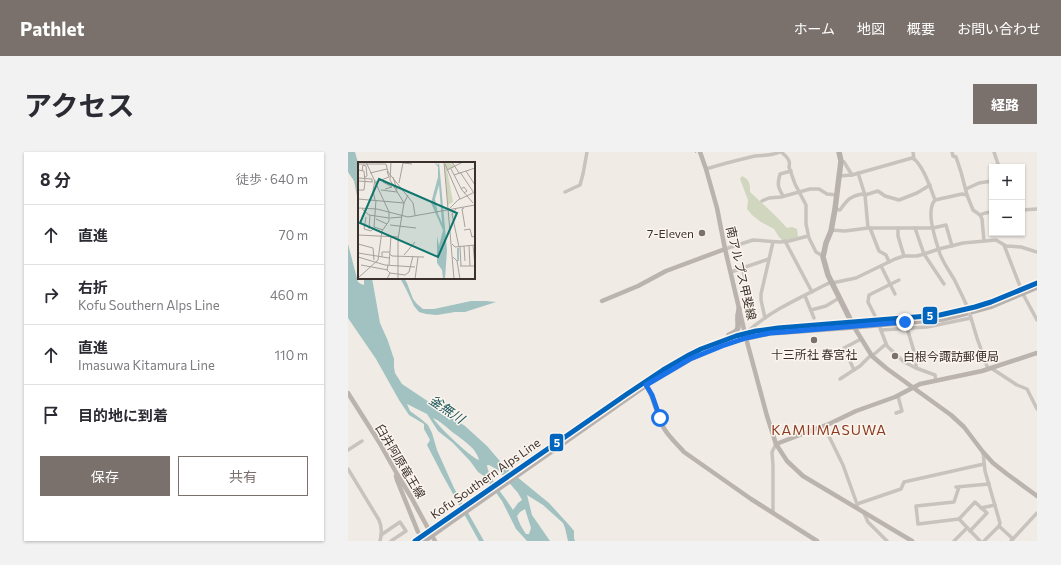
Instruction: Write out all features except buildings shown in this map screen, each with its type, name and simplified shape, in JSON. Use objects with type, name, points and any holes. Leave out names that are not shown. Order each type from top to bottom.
[{"type":"main road","points":[[839,152],[841,160],[835,209],[831,230],[823,256],[824,264],[832,283],[853,325]]},
{"type":"main road","points":[[1022,292],[1037,283]]},
{"type":"main road","points":[[1022,292],[1037,287]]},
{"type":"main road","name":"Kofu Southern Alps Line","points":[[415,541],[433,531],[681,359],[706,347],[746,336],[853,325],[879,325],[925,321],[960,315],[992,306],[1022,292]]},
{"type":"main road","points":[[706,347],[715,341],[736,332],[739,325],[739,309]]},
{"type":"main road","name":"Kofu Southern Alps Line","points":[[645,384],[690,359],[746,336]]},
{"type":"main road","name":"Kofu Southern Alps Line","points":[[424,541],[433,531]]},
{"type":"street","points":[[565,192],[580,185],[587,152]]},
{"type":"street","name":"南アルプス甲斐線","points":[[700,152],[717,208],[739,309],[767,416],[776,444],[787,461],[802,476],[912,541]]},
{"type":"street","points":[[706,169],[763,154],[773,155],[780,152],[787,156],[790,164],[789,167],[806,205],[806,224],[808,236],[816,252],[823,256]]},
{"type":"street","points":[[913,152],[914,159],[918,162],[930,185],[935,200],[931,208],[933,228],[941,255],[966,304],[977,338],[990,369],[1017,385],[1028,389],[1037,409]]},
{"type":"street","points":[[952,152],[953,156],[956,157],[973,210],[982,219],[984,241]]},
{"type":"street","points":[[994,152],[998,164]]},
{"type":"street","points":[[839,176],[852,175],[912,158],[914,159]]},
{"type":"street","points":[[841,160],[844,162],[852,175]]},
{"type":"street","points":[[783,196],[778,187],[780,174],[791,171]]},
{"type":"street","points":[[858,173],[865,195],[869,228],[879,251],[886,255],[889,262]]},
{"type":"street","points":[[966,189],[979,183],[989,181]]},
{"type":"street","points":[[835,209],[840,210],[846,201],[852,196],[862,194],[865,195],[878,191],[885,196],[899,200],[917,193],[930,185]]},
{"type":"street","points":[[762,202],[770,198],[810,189],[818,189],[827,194],[837,195]]},
{"type":"street","points":[[935,200],[962,194],[967,195]]},
{"type":"street","points":[[1025,210],[1037,209]]},
{"type":"street","points":[[980,216],[989,212]]},
{"type":"street","points":[[831,230],[845,231],[869,228],[933,228],[946,225],[952,246]]},
{"type":"street","points":[[898,228],[898,236],[904,256]]},
{"type":"street","points":[[915,228],[924,254],[944,284]]},
{"type":"street","points":[[602,301],[638,286],[666,271],[756,239],[772,242],[785,242],[808,236]]},
{"type":"street","points":[[746,336],[765,318],[812,292],[832,283],[856,278],[904,256],[917,256],[963,243],[996,240],[1004,245],[1020,247],[1037,252]]},
{"type":"street","points":[[765,318],[761,294],[772,242]]},
{"type":"street","points":[[785,242],[812,292]]},
{"type":"street","points":[[1004,245],[1022,292],[1037,320]]},
{"type":"street","points":[[731,272],[769,259]]},
{"type":"street","points":[[881,266],[895,294]]},
{"type":"street","points":[[742,268],[745,278]]},
{"type":"street","points":[[899,280],[869,295],[868,302],[886,344],[904,362],[935,375],[936,381]]},
{"type":"street","points":[[805,296],[814,318]]},
{"type":"street","points":[[811,310],[826,306],[839,298]]},
{"type":"street","points":[[879,325],[907,328],[942,324],[971,318]]},
{"type":"street","points":[[853,325],[872,356],[886,368],[951,415],[964,427],[993,463],[1037,496]]},
{"type":"street","points":[[907,328],[916,358],[916,368]]},
{"type":"street","points":[[854,370],[844,348],[862,339]]},
{"type":"street","points":[[840,379],[860,366],[886,344]]},
{"type":"street","points":[[773,513],[772,452],[776,444],[898,396],[920,384],[990,369],[1037,353]]},
{"type":"street","points":[[645,384],[652,395],[665,430],[684,452],[817,541]]},
{"type":"street","name":"臼井阿原竜王線","points":[[348,393],[433,531],[435,541]]},
{"type":"street","points":[[896,413],[902,411],[898,396]]},
{"type":"street","points":[[824,426],[843,465],[856,507],[901,489],[904,482],[984,464]]},
{"type":"street","points":[[348,450],[362,441]]},
{"type":"street","points":[[983,452],[984,464],[1000,523],[999,526],[984,541]]},
{"type":"street","points":[[348,469],[379,520],[381,525],[380,541]]},
{"type":"street","points":[[397,474],[397,480],[418,532]]},
{"type":"street","points":[[954,541],[987,513],[975,502],[959,519],[918,524],[916,506],[954,502],[958,487],[989,484]]},
{"type":"street","points":[[981,508],[995,505]]},
{"type":"street","points":[[864,513],[868,522],[887,541]]},
{"type":"street","points":[[999,526],[1012,540],[1037,513]]},
{"type":"street","points":[[959,519],[979,541]]},
{"type":"street","points":[[381,535],[400,522],[406,530],[391,541]]},
{"type":"green space","points":[[742,176],[749,182],[750,192],[787,228],[792,227],[797,229],[798,237],[782,240],[774,229],[752,215],[747,209],[748,200],[740,179]]},
{"type":"water","points":[[348,152],[355,152],[358,162],[357,196],[354,181],[348,172]]},
{"type":"water","points":[[348,244],[358,282],[364,285],[364,279],[372,279],[380,323],[394,359],[395,373],[402,384],[465,426],[487,446],[505,467],[549,503],[574,531],[575,541],[568,541],[563,523],[543,505],[527,495],[532,515],[550,541],[527,541],[516,529],[502,501],[484,476],[478,472],[453,443],[438,431],[427,414],[407,404],[410,411],[428,425],[437,450],[454,488],[484,541],[479,541],[427,445],[430,440],[424,429],[424,424],[409,415],[376,359],[348,318]],"holes":[[[433,418],[468,444],[475,451],[479,460],[455,441]],[[487,465],[498,470],[518,493],[522,500],[513,510],[490,476]],[[525,509],[531,528],[529,534],[526,534],[517,516]]]},
{"type":"water","points":[[401,279],[405,279],[413,299],[423,309],[434,309],[471,301],[496,302],[465,312],[437,315],[426,314],[419,312],[414,306]]},
{"type":"transit line","name":"5","points":[[415,541],[627,394],[663,370],[701,349],[736,336],[756,331],[940,315],[991,302],[1037,283]]},
{"type":"place","name":"7-Eleven","points":[[702,233]]},
{"type":"place","name":"十三所社 春宮社","points":[[814,340]]},
{"type":"place","name":"白根今諏訪郵便局","points":[[895,356]]},
{"type":"district","name":"KAMIIMASUWA","points":[[829,429]]},
{"type":"route","points":[[660,418],[652,395],[646,385],[690,359],[730,342],[770,333],[905,322]]},
{"type":"water label","name":"釜無川","points":[[447,409]]}]
